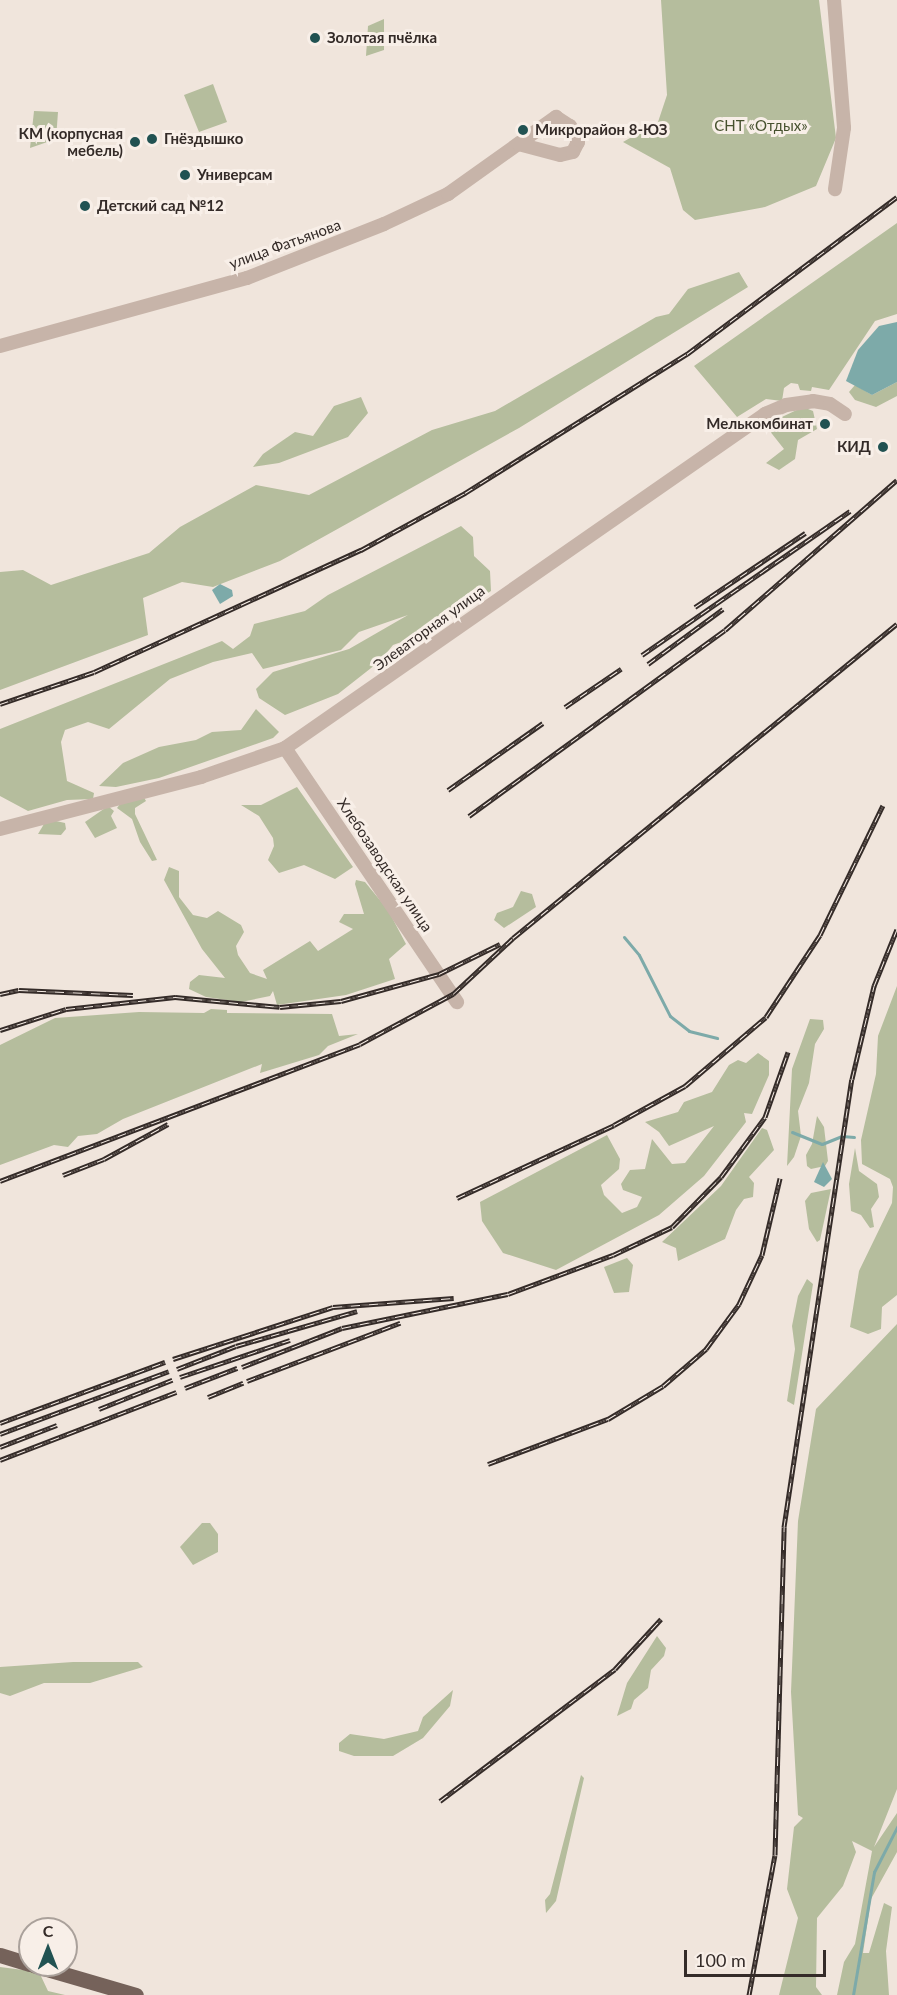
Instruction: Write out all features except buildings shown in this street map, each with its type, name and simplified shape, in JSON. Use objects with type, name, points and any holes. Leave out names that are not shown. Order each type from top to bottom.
[{"type":"main road","points":[[0,1955],[18,1961]]},
{"type":"main road","points":[[74,1977],[136,1995]]},
{"type":"street","points":[[834,0],[844,128],[836,189]]},
{"type":"street","name":"улица Фатьянова","points":[[0,346],[247,278],[355,236],[448,194],[518,144],[556,117],[570,126],[578,142],[573,152],[544,153],[518,144]]},
{"type":"street","name":"Элеваторная улица","points":[[0,829],[201,777],[285,748],[765,414],[786,405],[813,401],[830,404],[845,414]]},
{"type":"street","name":"Хлебозаводская улица","points":[[285,748],[457,1002]]},
{"type":"green space","name":"СНТ «Отдых»","points":[[661,0],[819,0],[836,138],[816,186],[765,207],[695,220],[683,210],[670,168],[623,142],[658,122],[667,95]]},
{"type":"green space","points":[[384,19],[384,50],[366,56],[368,26]]},
{"type":"green space","points":[[213,84],[227,122],[199,132],[184,95]]},
{"type":"green space","points":[[34,111],[58,112],[56,139],[30,148]]},
{"type":"green space","points":[[897,223],[897,314],[875,321],[829,390],[812,387],[811,391],[800,390],[798,384],[791,383],[784,388],[782,401],[766,399],[737,417],[694,366]]},
{"type":"green space","points":[[739,272],[748,287],[519,428],[280,561],[213,587],[182,582],[143,598],[148,635],[0,690],[0,572],[23,570],[51,585],[149,553],[180,527],[256,485],[309,495],[432,430],[495,411],[656,317],[669,314],[688,289]]},
{"type":"green space","points":[[897,382],[897,396],[876,407],[855,400],[849,392],[855,385],[872,395]]},
{"type":"green space","points":[[361,397],[368,413],[348,437],[279,463],[253,467],[263,454],[295,432],[313,436],[334,406]]},
{"type":"green space","points":[[803,407],[813,411],[817,429],[798,440],[795,459],[779,470],[766,463],[784,449],[765,425]]},
{"type":"green space","points":[[461,526],[473,537],[474,556],[490,571],[491,591],[463,609],[433,620],[421,635],[393,645],[380,661],[338,694],[285,715],[259,698],[256,689],[273,672],[349,649],[408,615],[359,632],[341,650],[263,669],[252,653],[213,662],[170,679],[109,729],[88,722],[65,730],[61,742],[67,781],[94,793],[93,799],[67,800],[28,811],[0,796],[0,729],[222,641],[233,649],[250,636],[254,624],[305,611],[328,595]]},
{"type":"green space","points":[[256,709],[279,732],[273,738],[159,778],[116,787],[99,786],[123,763],[159,747],[196,740],[212,732],[241,730]]},
{"type":"green space","points":[[297,787],[353,867],[335,879],[304,865],[279,873],[268,860],[274,846],[273,838],[259,816],[241,805],[261,805]]},
{"type":"green space","points":[[142,794],[146,801],[135,808],[135,814],[157,860],[152,861],[140,842],[132,819],[117,808],[123,800]]},
{"type":"green space","points":[[108,806],[114,811],[111,816],[117,828],[95,838],[85,822]]},
{"type":"green space","points":[[47,819],[65,823],[66,829],[61,835],[38,834]]},
{"type":"green space","points":[[169,867],[179,871],[179,897],[193,915],[207,918],[218,911],[241,925],[244,932],[236,946],[238,955],[250,973],[267,979],[263,970],[310,941],[318,951],[353,929],[339,922],[344,914],[364,914],[355,884],[356,880],[365,882],[388,910],[406,944],[389,959],[395,979],[346,995],[277,1005],[273,991],[270,996],[241,1002],[206,997],[189,989],[190,982],[199,975],[225,978],[202,949],[164,880]]},
{"type":"green space","points":[[521,891],[532,894],[536,907],[504,928],[494,920],[497,913],[513,907]]},
{"type":"green space","points":[[897,986],[897,1295],[882,1307],[881,1329],[868,1334],[850,1327],[859,1271],[892,1203],[893,1187],[890,1179],[862,1164],[861,1140],[876,1074],[878,1036]]},
{"type":"green space","points":[[211,1009],[227,1010],[227,1013],[332,1014],[339,1036],[358,1034],[328,1046],[319,1055],[260,1073],[262,1064],[123,1119],[97,1134],[78,1136],[68,1147],[54,1145],[0,1165],[0,1045],[55,1018],[139,1012],[204,1013]]},
{"type":"green space","points":[[810,1019],[823,1020],[824,1029],[815,1044],[809,1083],[798,1111],[801,1136],[794,1157],[787,1166],[792,1069]]},
{"type":"green space","points":[[758,1053],[769,1061],[769,1075],[752,1114],[744,1113],[746,1122],[704,1176],[659,1215],[556,1270],[503,1253],[482,1221],[480,1202],[607,1135],[620,1159],[619,1169],[601,1185],[604,1195],[622,1213],[637,1207],[642,1197],[623,1190],[621,1184],[630,1170],[645,1169],[652,1139],[672,1164],[685,1163],[714,1126],[669,1146],[659,1132],[645,1122],[678,1112],[684,1102],[712,1092],[729,1065],[738,1060],[746,1063]]},
{"type":"green space","points":[[817,1116],[824,1127],[828,1161],[825,1166],[811,1169],[807,1166],[806,1155],[812,1144]]},
{"type":"green space","points":[[762,1128],[767,1130],[774,1150],[749,1177],[754,1183],[753,1197],[744,1199],[736,1210],[725,1239],[678,1261],[676,1248],[662,1242],[721,1186]]},
{"type":"green space","points":[[855,1148],[859,1171],[877,1184],[879,1197],[871,1209],[874,1227],[870,1228],[861,1215],[851,1211],[849,1184]]},
{"type":"green space","points":[[831,1189],[820,1240],[817,1242],[809,1229],[805,1201],[811,1193]]},
{"type":"green space","points":[[627,1258],[633,1265],[629,1292],[614,1293],[604,1267]]},
{"type":"green space","points":[[807,1279],[813,1284],[794,1405],[787,1401],[795,1349],[792,1326],[798,1296]]},
{"type":"green space","points":[[897,1324],[897,1789],[874,1847],[897,1813],[897,1852],[871,1899],[863,1953],[869,1953],[884,1903],[892,1907],[886,1951],[889,1995],[837,1995],[844,1962],[855,1944],[872,1851],[852,1841],[856,1852],[843,1886],[817,1918],[816,1987],[822,1995],[779,1995],[798,1918],[787,1889],[794,1827],[803,1818],[798,1815],[791,1692],[798,1521],[816,1409]]},
{"type":"green space","points":[[202,1523],[210,1523],[218,1534],[218,1552],[193,1565],[180,1547]]},
{"type":"green space","points":[[657,1636],[666,1648],[664,1656],[651,1670],[648,1688],[634,1700],[631,1709],[617,1716],[627,1683]]},
{"type":"green space","points":[[73,1662],[138,1662],[143,1667],[90,1683],[44,1683],[10,1696],[0,1693],[0,1667]]},
{"type":"green space","points":[[453,1690],[450,1706],[423,1738],[393,1756],[354,1756],[339,1751],[339,1743],[350,1734],[384,1739],[418,1731],[423,1717]]},
{"type":"green space","points":[[581,1775],[584,1778],[556,1901],[546,1913],[545,1900],[550,1894]]},
{"type":"green space","points":[[0,1967],[18,1969],[18,1977],[41,1977],[48,1991],[65,1995],[0,1995]]},
{"type":"water","points":[[897,322],[897,382],[872,395],[846,381],[858,350],[879,326]]},
{"type":"water","points":[[220,584],[232,590],[233,596],[220,604],[212,590]]},
{"type":"water","points":[[823,1162],[832,1179],[824,1187],[814,1182]]},
{"type":"waterway","points":[[624,937],[639,955],[670,1016],[689,1031],[717,1038]]},
{"type":"waterway","points":[[792,1132],[822,1144],[842,1136],[854,1137]]},
{"type":"waterway","points":[[853,1995],[874,1872],[897,1827]]},
{"type":"railway","points":[[0,704],[94,672],[361,550],[465,493],[687,354],[897,197]]},
{"type":"railway","points":[[469,816],[725,630],[897,480]]},
{"type":"railway","points":[[642,655],[850,511]]},
{"type":"railway","points":[[695,607],[805,533]]},
{"type":"railway","points":[[648,664],[723,609]]},
{"type":"railway","points":[[0,1181],[360,1044],[453,994],[513,938],[897,624]]},
{"type":"railway","points":[[565,707],[621,669]]},
{"type":"railway","points":[[448,790],[543,723]]},
{"type":"railway","points":[[457,1198],[614,1125],[685,1086],[766,1017],[820,935],[883,805]]},
{"type":"railway","points":[[749,1995],[775,1855],[784,1527],[852,1079],[874,986],[897,929]]},
{"type":"railway","points":[[0,1030],[66,1009],[175,997],[280,1007],[341,1001],[439,974],[500,944]]},
{"type":"railway","points":[[0,994],[19,990],[133,995]]},
{"type":"railway","points":[[242,1367],[342,1328],[508,1294],[613,1255],[672,1227],[721,1177],[765,1117],[788,1052]]},
{"type":"railway","points":[[63,1175],[104,1159],[168,1124]]},
{"type":"railway","points":[[488,1464],[608,1419],[663,1386],[706,1349],[739,1304],[762,1255],[780,1178]]},
{"type":"railway","points":[[173,1359],[333,1307],[454,1298]]},
{"type":"railway","points":[[177,1369],[236,1346],[357,1311]]},
{"type":"railway","points":[[247,1381],[400,1323]]},
{"type":"railway","points":[[180,1377],[290,1340]]},
{"type":"railway","points":[[0,1423],[165,1362]]},
{"type":"railway","points":[[185,1388],[237,1368]]},
{"type":"railway","points":[[0,1434],[169,1371]]},
{"type":"railway","points":[[99,1409],[172,1380]]},
{"type":"railway","points":[[208,1397],[243,1383]]},
{"type":"railway","points":[[0,1460],[176,1392]]},
{"type":"railway","points":[[0,1447],[57,1425]]},
{"type":"railway","points":[[440,1801],[615,1669],[661,1619]]},
{"type":"place","name":"Золотая пчёлка","points":[[315,38]]},
{"type":"place","name":"Микрорайон 8-ЮЗ","points":[[523,130]]},
{"type":"place","name":"Гнёздышко","points":[[152,139]]},
{"type":"place","name":"КМ (корпусная мебель)","points":[[135,142]]},
{"type":"place","name":"Универсам","points":[[185,175]]},
{"type":"place","name":"Детский сад №12","points":[[85,206]]},
{"type":"place","name":"Мелькомбинат","points":[[825,424]]},
{"type":"place","name":"КИД","points":[[883,447]]}]
